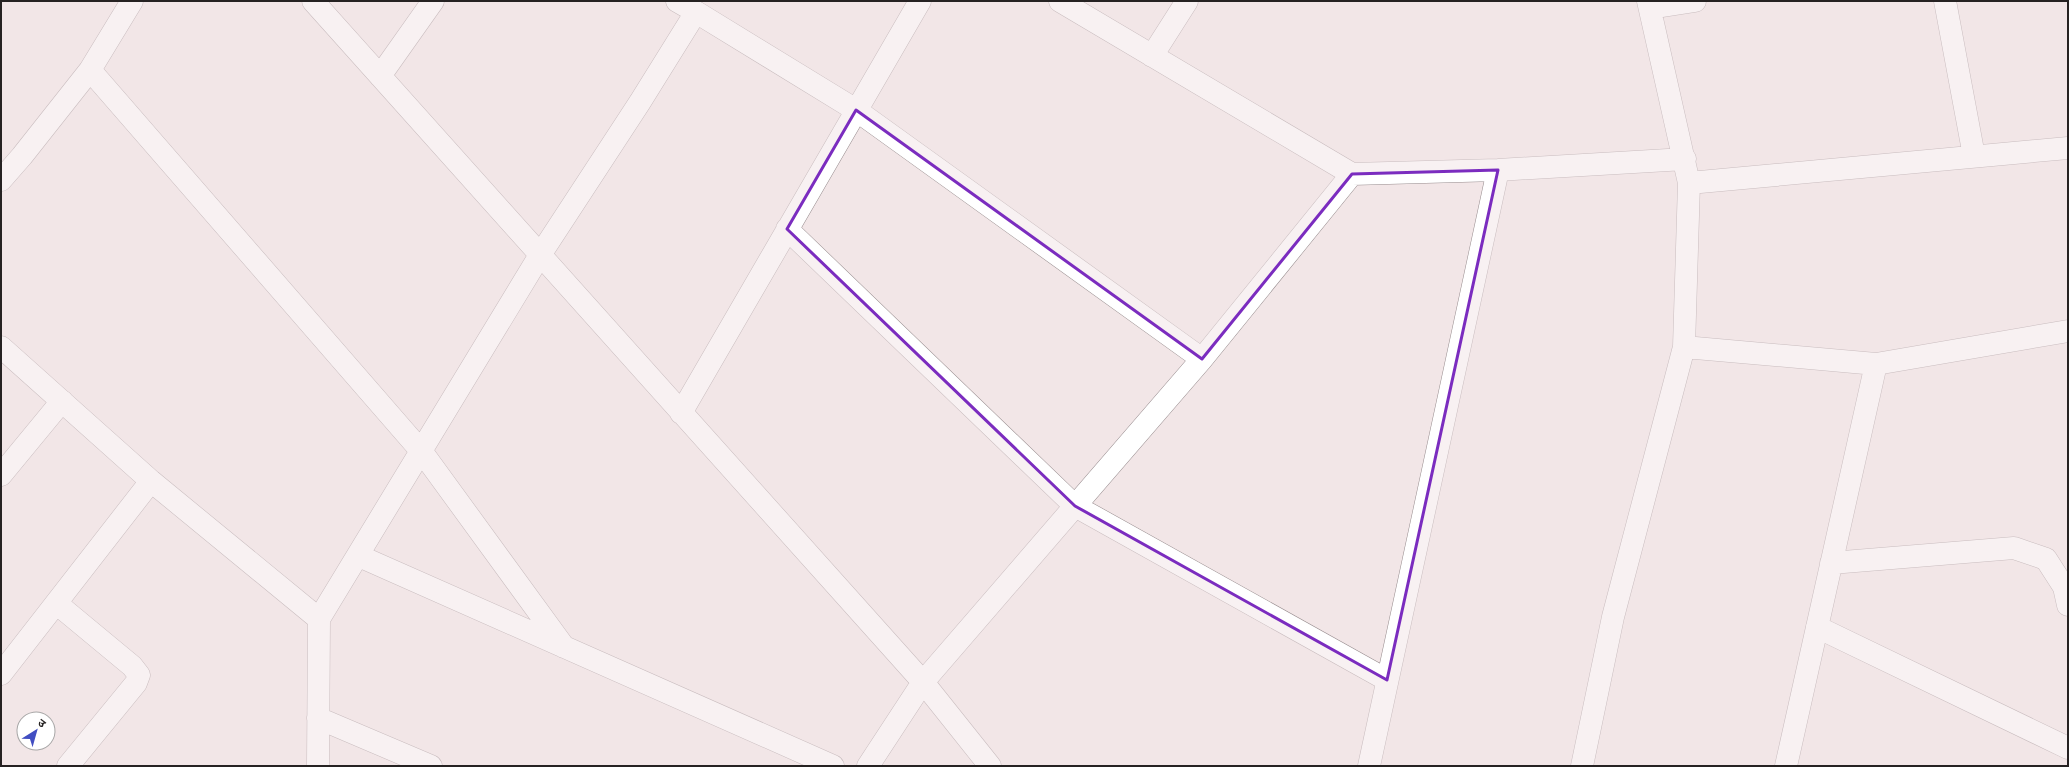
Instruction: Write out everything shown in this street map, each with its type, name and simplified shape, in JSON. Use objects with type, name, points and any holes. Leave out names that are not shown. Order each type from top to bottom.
[{"type":"street","points":[[1,180],[22,156],[90,70],[132,1]]},
{"type":"street","points":[[313,1],[923,682],[990,766]]},
{"type":"street","points":[[380,76],[433,1]]},
{"type":"street","points":[[677,1],[856,110],[1202,359]]},
{"type":"street","points":[[681,412],[920,1]]},
{"type":"street","points":[[1060,1],[1352,174],[1498,170],[1685,159]]},
{"type":"street","points":[[1152,56],[1187,1]]},
{"type":"street","points":[[1582,766],[1613,617],[1684,347],[1689,183],[1685,159],[1649,4],[1695,1]]},
{"type":"street","points":[[1945,1],[1974,156]]},
{"type":"street","points":[[318,766],[319,619],[359,556],[540,255],[640,102],[696,12]]},
{"type":"street","points":[[90,70],[422,452],[564,647]]},
{"type":"street","points":[[1689,183],[2068,148]]},
{"type":"street","points":[[1369,766],[1498,170]]},
{"type":"street","points":[[868,766],[923,682],[1202,359],[1352,174]]},
{"type":"street","points":[[787,229],[1075,506],[1387,680]]},
{"type":"street","points":[[1684,347],[1876,364],[2068,331]]},
{"type":"street","points":[[1,347],[151,481],[319,619]]},
{"type":"street","points":[[1786,766],[1876,364]]},
{"type":"street","points":[[1,475],[62,401]]},
{"type":"street","points":[[1,674],[151,481]]},
{"type":"street","points":[[1831,563],[2014,548],[2046,559],[2064,587],[2068,605]]},
{"type":"street","points":[[359,556],[833,766]]},
{"type":"street","points":[[56,603],[132,666],[138,675],[136,683],[68,766]]},
{"type":"street","points":[[1817,627],[2068,748]]},
{"type":"street","points":[[318,718],[430,766]]},
{"type":"highlighted area","points":[[856,110],[1202,359],[1352,174],[1498,170],[1387,680],[1075,506],[787,229]]}]
